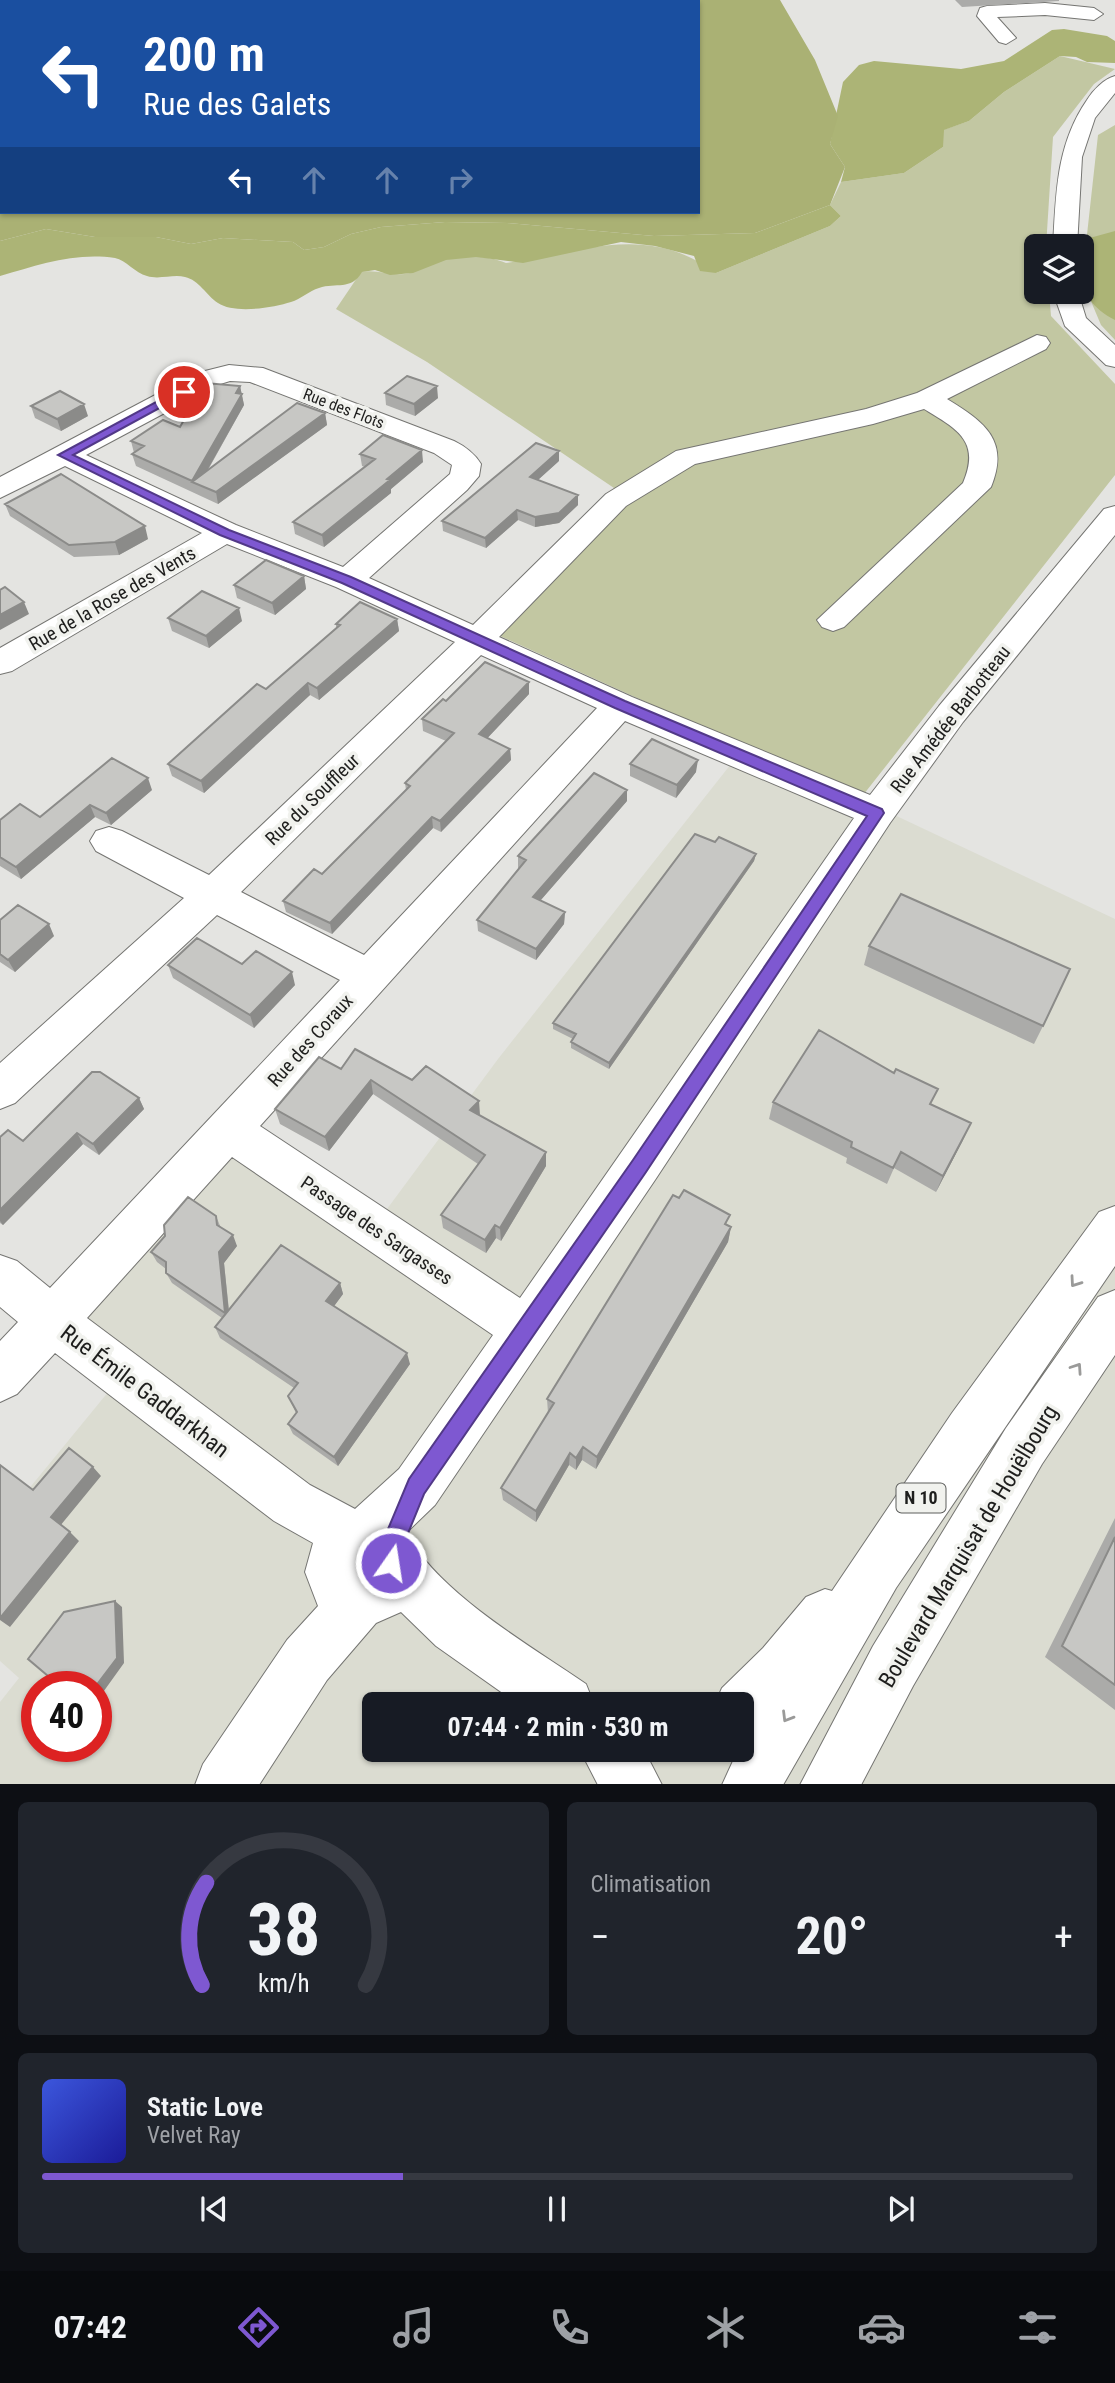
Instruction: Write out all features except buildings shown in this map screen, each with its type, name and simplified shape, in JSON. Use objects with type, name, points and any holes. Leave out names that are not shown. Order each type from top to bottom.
[{"type":"street","points":[[1006,38],[985,14],[1006,5],[1099,19],[1077,0]]},
{"type":"street","points":[[1066,234],[1070,159],[1075,134],[1093,103],[1115,82]]},
{"type":"street","points":[[1069,304],[1074,321],[1115,359]]},
{"type":"street","name":"Rue du Souffleur","points":[[0,1090],[212,896],[479,638],[616,500],[686,457],[873,416],[927,399],[1037,342]]},
{"type":"street","name":"Rue des Flots","points":[[64,455],[208,379],[238,372],[277,382],[444,447],[463,458],[467,470],[464,476],[347,580]]},
{"type":"street","points":[[833,620],[975,487],[986,469],[986,454],[978,434],[927,399]]},
{"type":"street","points":[[0,489],[64,455],[225,532],[347,580],[479,638],[620,705],[877,813]]},
{"type":"street","name":"Rue Amédée Barbotteau","points":[[224,1784],[307,1660],[362,1568],[877,813],[951,714],[1115,515]]},
{"type":"street","name":"Rue de la Rose des Vents","points":[[0,663],[225,532]]},
{"type":"street","name":"Rue des Coraux","points":[[0,1377],[620,705]]},
{"type":"street","points":[[109,841],[368,976]]},
{"type":"street","name":"Passage des Sargasses","points":[[229,1130],[525,1329]]},
{"type":"street","name":"N 10","points":[[751,1784],[778,1732],[916,1506],[1115,1227]]},
{"type":"street","name":"Rue Émile Gaddarkhan","points":[[0,1277],[52,1321],[292,1503],[362,1568]]},
{"type":"street","name":"Boulevard Marquisat de Houëlbourg","points":[[829,1784],[893,1666],[1024,1446],[1115,1313]]},
{"type":"street","points":[[754,1696],[783,1668],[916,1506]]},
{"type":"street","points":[[362,1568],[455,1627],[549,1692]]},
{"type":"street","points":[[617,1762],[633,1784]]},
{"type":"shaded area","points":[[700,0],[780,0],[815,60],[838,116],[830,144],[845,167],[830,205],[755,233],[654,236],[507,223],[445,222],[381,227],[351,234],[324,247],[304,250],[293,242],[223,238],[191,244],[156,237],[95,237],[46,229],[0,241],[0,214],[700,214]]},
{"type":"shaded area","points":[[1064,29],[1107,36],[1115,41],[1115,63],[1087,62],[1076,57],[1060,56],[1004,92],[969,121],[944,130],[943,147],[904,173],[841,182],[845,167],[830,144],[843,82],[859,65],[874,61],[961,69],[1004,61],[1052,30]]},
{"type":"shaded area","points":[[1060,56],[1115,69],[1094,84],[1053,137],[1047,234],[1024,234],[1024,304],[1050,304],[1051,316],[1115,384],[1115,475],[860,799],[498,635],[614,488],[427,362],[336,309],[361,272],[404,274],[455,258],[487,258],[506,263],[588,248],[640,245],[665,248],[690,257],[716,273],[830,226],[841,216],[830,205],[841,182],[904,173],[943,147],[943,130],[969,121],[1004,92]]},
{"type":"shaded area","points":[[1115,125],[1115,340],[1101,325],[1092,304],[1094,234],[1087,234],[1098,135]]},
{"type":"shaded area","points":[[830,205],[841,216],[830,226],[716,273],[700,271],[694,256],[655,246],[621,242],[523,263],[476,257],[446,260],[413,273],[390,275],[375,270],[362,272],[353,282],[325,286],[291,302],[243,309],[218,303],[190,279],[180,276],[147,276],[115,258],[71,258],[0,276],[0,241],[46,229],[95,237],[156,237],[191,244],[223,238],[293,242],[304,250],[324,247],[351,234],[381,227],[445,222],[507,223],[654,236],[755,233]]},
{"type":"shaded area","points":[[1115,231],[1115,320],[1093,304],[1094,237]]},
{"type":"shaded area","points":[[746,745],[1115,919],[1115,1784],[0,1784],[0,1702],[19,1678],[0,1661],[0,1524],[109,1391],[52,1348],[226,1151],[370,1232],[498,1059]]},
{"type":"route","points":[[184,392],[64,455],[225,532],[347,580],[479,638],[620,705],[877,813],[639,1166],[417,1487],[389,1553],[391,1563]]}]
